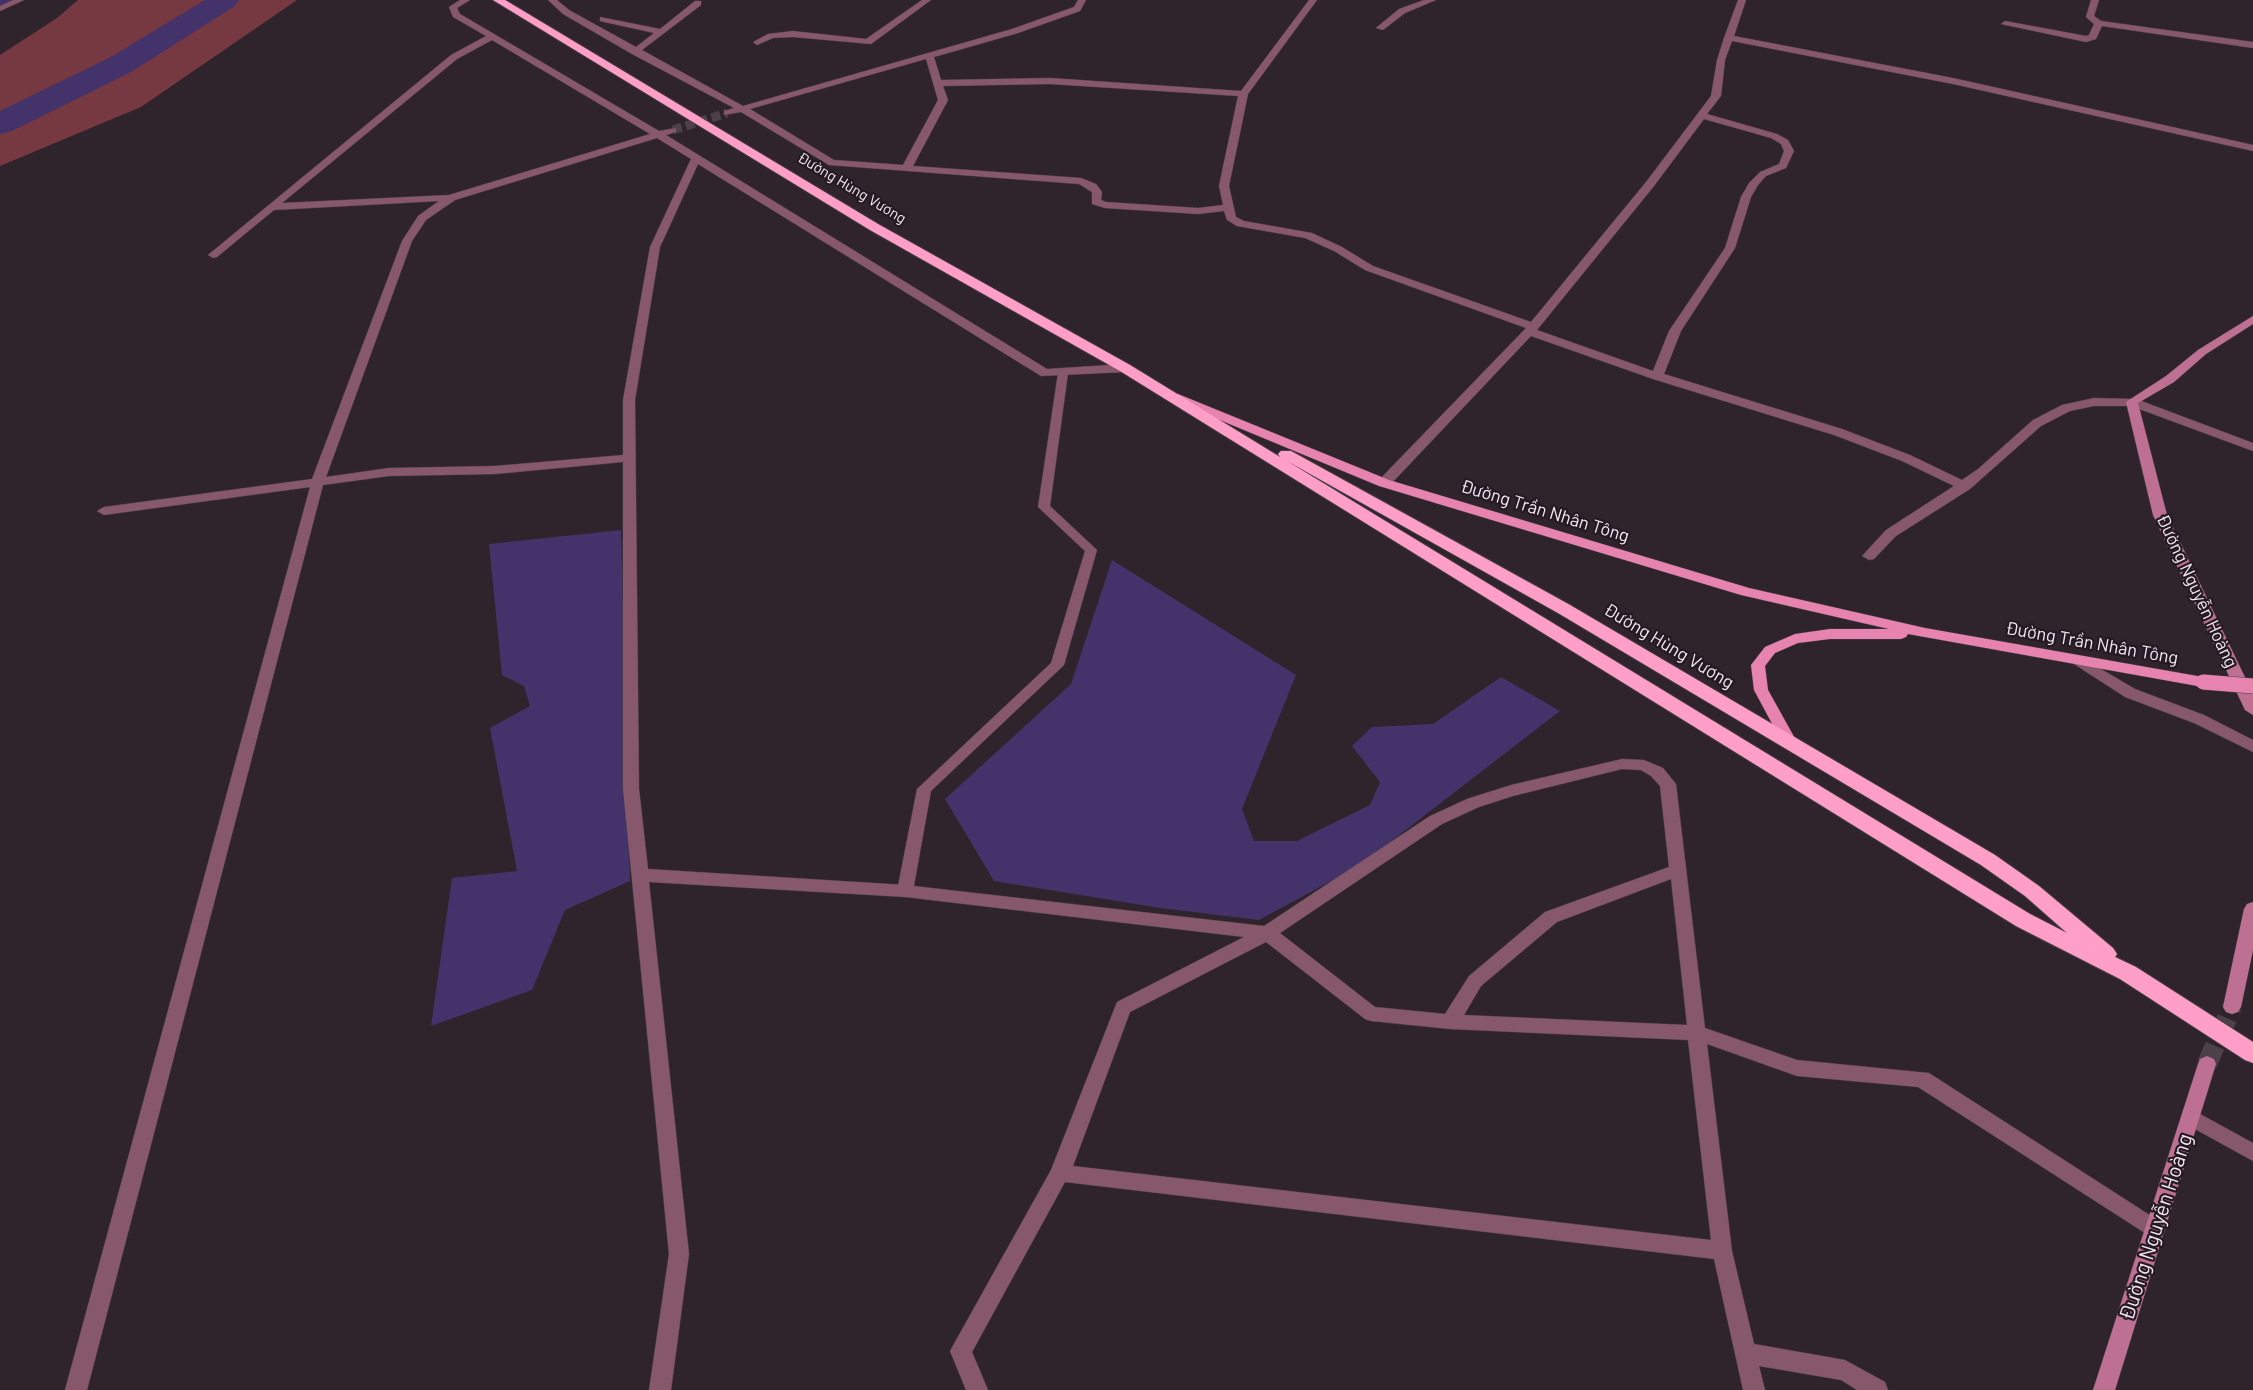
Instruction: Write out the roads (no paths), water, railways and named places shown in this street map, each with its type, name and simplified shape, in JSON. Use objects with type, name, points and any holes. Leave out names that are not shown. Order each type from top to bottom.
[{"type":"highway","name":"Đường Hùng Vương","points":[[498,0],[874,227],[1165,392],[2023,920],[2128,973],[2253,1054]]},
{"type":"highway","name":"Đường Hùng Vương","points":[[1165,392],[1312,467],[1452,545],[1988,860],[2032,891],[2128,973]]},
{"type":"main road","name":"Đường Trần Nhân Tông","points":[[1165,392],[1346,470],[1746,592],[1925,633],[2203,682],[2253,686]]},
{"type":"main road","name":"Đường Trần Nhân Tông","points":[[1789,742],[1761,690],[1758,666],[1770,650],[1796,639],[1830,634],[1925,633]]},
{"type":"street","points":[[0,9],[20,0]]},
{"type":"street","points":[[466,0],[455,4],[453,12],[491,37],[657,134],[1045,373],[1125,368]]},
{"type":"street","points":[[552,0],[566,12],[744,110],[832,163],[1081,181],[1092,186],[1096,192],[1096,202],[1105,205],[1198,211],[1228,208]]},
{"type":"street","points":[[757,42],[771,36],[793,34],[868,42],[927,0]]},
{"type":"street","points":[[727,113],[744,110],[1053,18],[1077,9],[1082,0]]},
{"type":"street","points":[[1313,0],[1244,94],[1224,186],[1229,215],[1237,222],[1308,235],[1338,249],[1369,268],[1657,376],[1838,432],[1906,458],[1965,486]]},
{"type":"street","points":[[1380,28],[1402,11],[1432,0]]},
{"type":"street","points":[[1384,483],[1531,329],[1650,184],[1716,96],[1721,60],[1742,0]]},
{"type":"street","points":[[2096,0],[2090,17],[2099,23],[2253,45]]},
{"type":"street","points":[[635,52],[698,3]]},
{"type":"street","points":[[603,19],[663,32]]},
{"type":"street","points":[[2005,24],[2086,39],[2093,37],[2099,23]]},
{"type":"street","points":[[213,255],[454,57],[491,37]]},
{"type":"street","points":[[1728,38],[1953,81],[2253,148]]},
{"type":"street","points":[[906,169],[943,100],[929,56]]},
{"type":"street","points":[[938,83],[1005,80],[1072,82],[1244,94]]},
{"type":"street","points":[[1657,376],[1675,331],[1730,248],[1746,197],[1754,183],[1763,174],[1783,166],[1789,151],[1785,142],[1774,136],[1701,115]]},
{"type":"street","points":[[272,207],[451,198],[673,130]]},
{"type":"street","points":[[660,1390],[679,1254],[631,789],[629,400],[655,247],[696,159]]},
{"type":"street","points":[[76,1390],[318,481],[407,241],[422,218],[451,198]]},
{"type":"street","points":[[2132,402],[2170,379],[2202,352],[2253,319]]},
{"type":"street","points":[[1869,556],[1891,533],[1965,486],[2037,423],[2050,415],[2080,404],[2132,402],[2253,447]]},
{"type":"street","name":"Đường Nguyễn Hoàng","points":[[2132,402],[2160,515],[2253,710]]},
{"type":"street","points":[[104,511],[389,472],[495,471],[629,458]]},
{"type":"street","points":[[2079,661],[2130,693],[2199,719],[2253,747]]},
{"type":"street","points":[[976,1390],[961,1351],[1060,1173],[1123,1007],[1267,933],[1436,820],[1473,803],[1511,791],[1622,765],[1644,765],[1657,772],[1668,784],[1722,1251],[1754,1390]]},
{"type":"street","points":[[1450,1022],[1475,981],[1551,917],[1678,870]]},
{"type":"street","points":[[640,875],[905,891],[1267,933],[1371,1014],[1450,1022],[1697,1033],[1797,1068],[1922,1079],[2155,1229]]},
{"type":"street","points":[[2232,1007],[2247,966],[2253,909]]},
{"type":"street","name":"Đường Nguyễn Hoàng","points":[[2104,1390],[2207,1064]]},
{"type":"street","points":[[2191,1117],[2253,1153]]},
{"type":"street","points":[[1060,1173],[1722,1251]]},
{"type":"street","points":[[1745,1353],[1845,1370],[1877,1390]]},
{"type":"lane","points":[[905,891],[924,789],[1057,665],[1091,550],[1044,507],[1063,373]]},
{"type":"waterway","points":[[0,124],[120,65],[225,0]]},
{"type":"tunnel","points":[[673,130],[727,113]]},
{"type":"tunnel","points":[[2207,1064],[2232,1007]]}]
